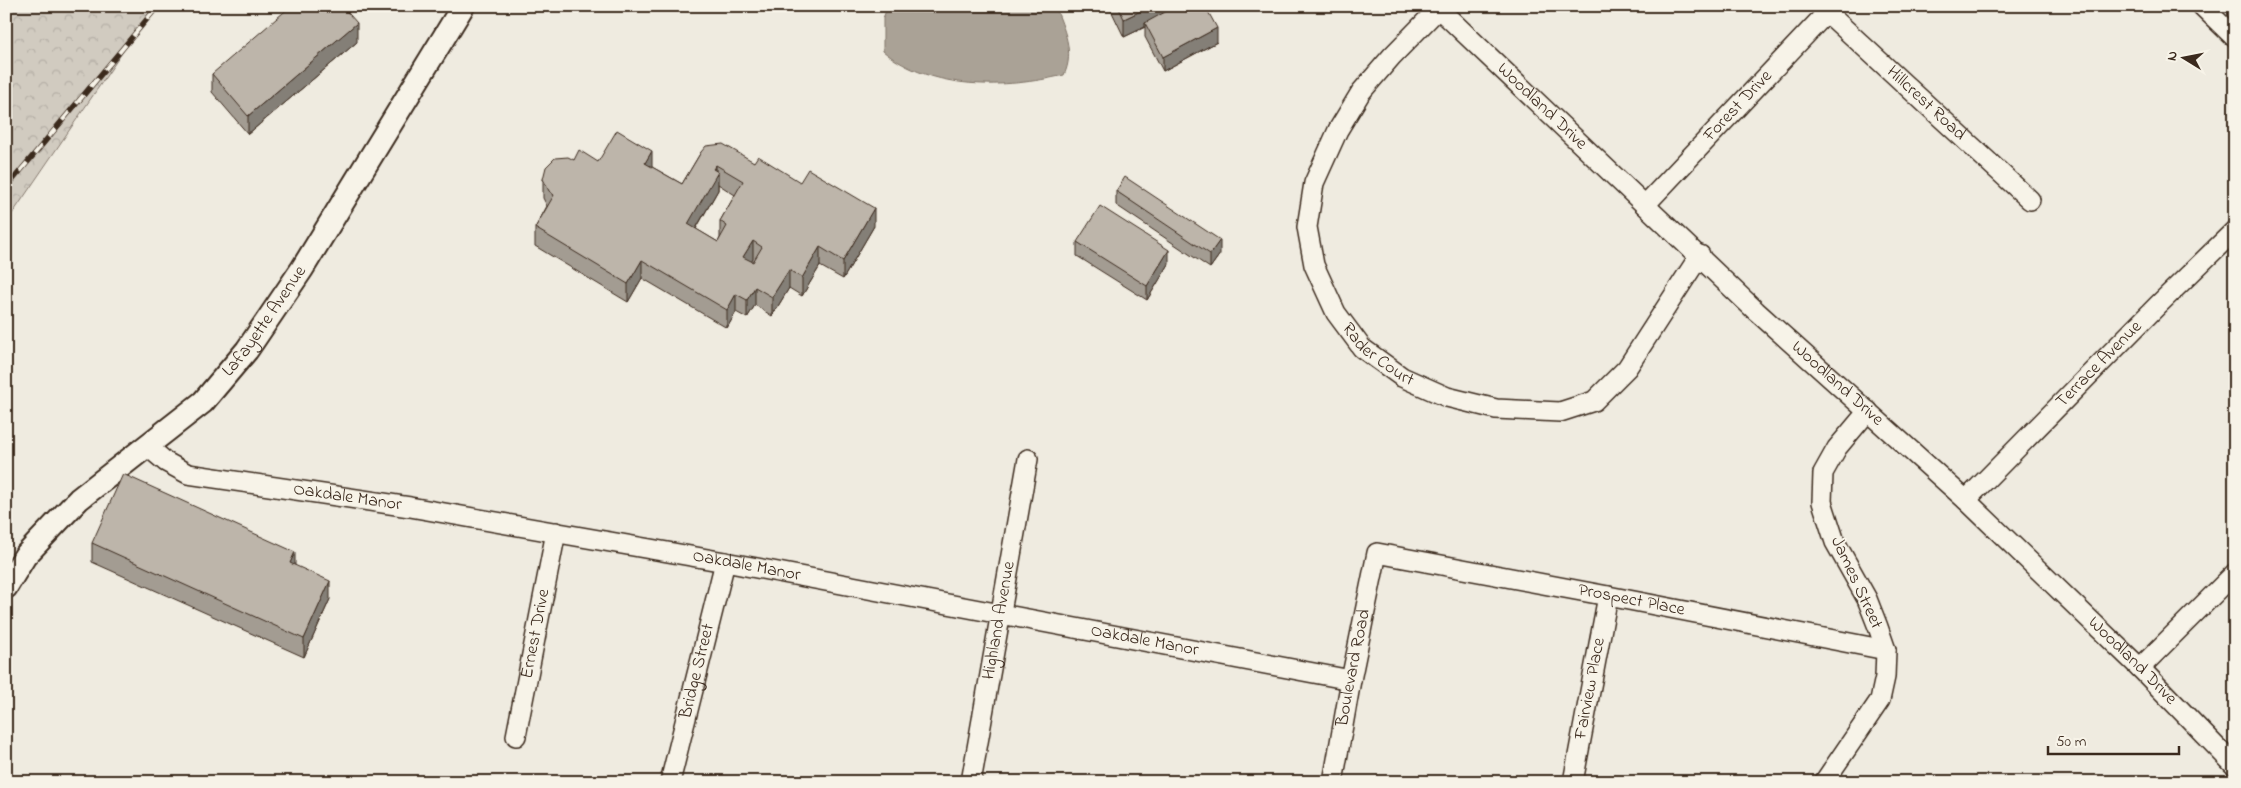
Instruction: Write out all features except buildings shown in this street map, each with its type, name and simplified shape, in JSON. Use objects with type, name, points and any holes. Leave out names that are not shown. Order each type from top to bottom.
[{"type":"main road","name":"Lafayette Avenue","points":[[6,587],[25,556],[79,499],[203,402],[246,350],[302,269],[463,6]]},
{"type":"street","points":[[2202,6],[2235,38]]},
{"type":"street","name":"Woodland Drive","points":[[1437,8],[1756,310],[1966,500],[2140,668],[2235,766]]},
{"type":"street","name":"Rader Court","points":[[1437,8],[1361,92],[1338,130],[1314,183],[1307,228],[1314,265],[1336,314],[1362,348],[1402,377],[1447,397],[1496,410],[1560,412],[1594,401],[1627,368],[1700,255]]},
{"type":"street","name":"Forest Drive","points":[[1645,205],[1827,8]]},
{"type":"street","name":"Hillcrest Road","points":[[1827,8],[2030,200]]},
{"type":"street","name":"Terrace Avenue","points":[[1966,500],[2158,305],[2235,230]]},
{"type":"street","name":"James Street","points":[[1824,782],[1880,700],[1885,677],[1886,650],[1867,599],[1835,542],[1822,502],[1823,473],[1837,448],[1868,411]]},
{"type":"street","name":"Oakdale Manor","points":[[148,446],[166,462],[188,474],[410,507],[556,532],[1351,680]]},
{"type":"street","name":"Highland Avenue","points":[[971,782],[1028,459]]},
{"type":"street","name":"Ernest Drive","points":[[516,736],[556,532]]},
{"type":"street","name":"Prospect Place","points":[[1377,553],[1886,650]]},
{"type":"street","name":"Boulevard Road","points":[[1333,782],[1351,680],[1377,553]]},
{"type":"street","name":"Bridge Street","points":[[670,782],[725,562]]},
{"type":"street","points":[[2140,668],[2235,573]]},
{"type":"street","name":"Fairview Place","points":[[1573,782],[1608,596]]},
{"type":"green space","points":[[6,6],[154,6],[6,223]]},
{"type":"shaded area","points":[[888,6],[1055,6],[1067,40],[1068,58],[1064,75],[1018,83],[994,84],[946,80],[924,74],[902,64],[883,51],[883,18]]},
{"type":"railway","points":[[6,188],[158,6]]}]
